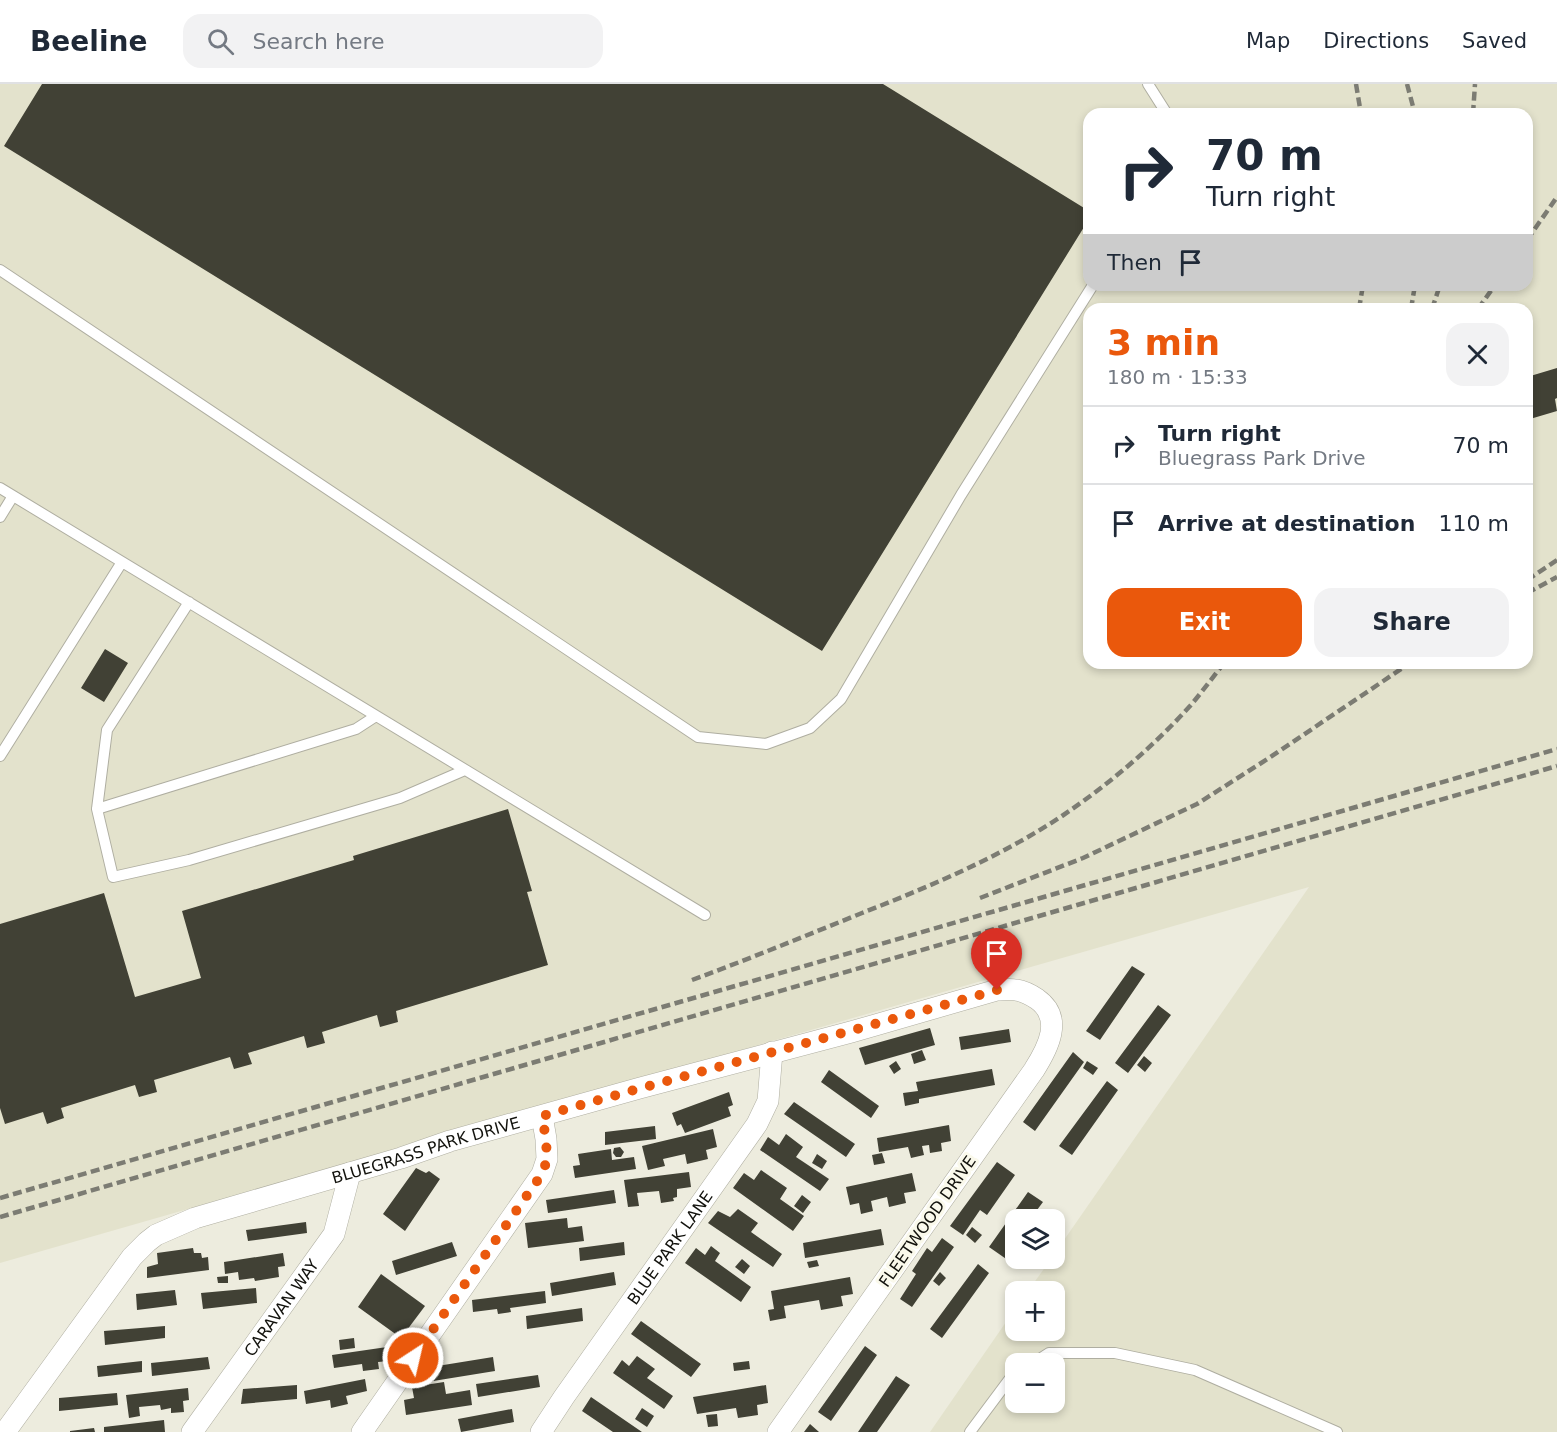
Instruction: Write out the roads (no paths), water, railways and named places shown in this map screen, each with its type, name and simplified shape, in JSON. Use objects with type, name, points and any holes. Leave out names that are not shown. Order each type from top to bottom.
[{"type":"street","name":"BLUEGRASS PARK DRIVE","points":[[5,1432],[132,1257],[156,1235],[195,1218],[401,1158],[450,1141],[997,990],[1016,990],[1032,995],[1042,1003]]},
{"type":"street","name":"FLEETWOOD DRIVE","points":[[778,1432],[1034,1070],[1045,1052],[1051,1033],[1052,1023],[1048,1009],[1042,1003]]},
{"type":"street","name":"BLUE PARK LANE","points":[[541,1432],[757,1124],[768,1101],[772,1052]]},
{"type":"street","points":[[362,1432],[542,1174],[547,1160],[542,1116]]},
{"type":"street","name":"CARAVAN WAY","points":[[192,1432],[333,1234],[350,1173]]},
{"type":"lane","points":[[1148,84],[1163,108]]},
{"type":"lane","points":[[0,270],[698,737],[766,744],[810,728],[841,699],[961,495],[1089,291]]},
{"type":"lane","points":[[0,488],[705,915]]},
{"type":"lane","points":[[0,517],[13,496]]},
{"type":"lane","points":[[0,756],[122,562]]},
{"type":"lane","points":[[189,602],[107,730],[96,809],[113,877],[189,860],[400,798],[465,770]]},
{"type":"lane","points":[[96,809],[356,729],[376,716]]},
{"type":"lane","points":[[1065,1353],[1116,1353],[1195,1370],[1337,1432]]},
{"type":"lane","points":[[970,1432],[1005,1385]]},
{"type":"railway","points":[[1356,84],[1360,108]]},
{"type":"railway","points":[[1407,84],[1413,108]]},
{"type":"railway","points":[[1473,108],[1475,84]]},
{"type":"railway","points":[[1533,231],[1557,197]]},
{"type":"railway","points":[[1360,303],[1362,291]]},
{"type":"railway","points":[[1412,303],[1414,291]]},
{"type":"railway","points":[[1434,303],[1438,291]]},
{"type":"railway","points":[[1482,303],[1491,291]]},
{"type":"railway","points":[[1533,576],[1557,560]]},
{"type":"railway","points":[[1533,590],[1557,577]]},
{"type":"railway","points":[[692,980],[888,903],[990,858],[1038,831],[1096,792],[1145,751],[1190,706],[1219,669]]},
{"type":"railway","points":[[980,898],[1083,858],[1197,804],[1401,669]]},
{"type":"railway","points":[[0,1198],[1557,749]]},
{"type":"railway","points":[[0,1217],[1557,766]]}]
